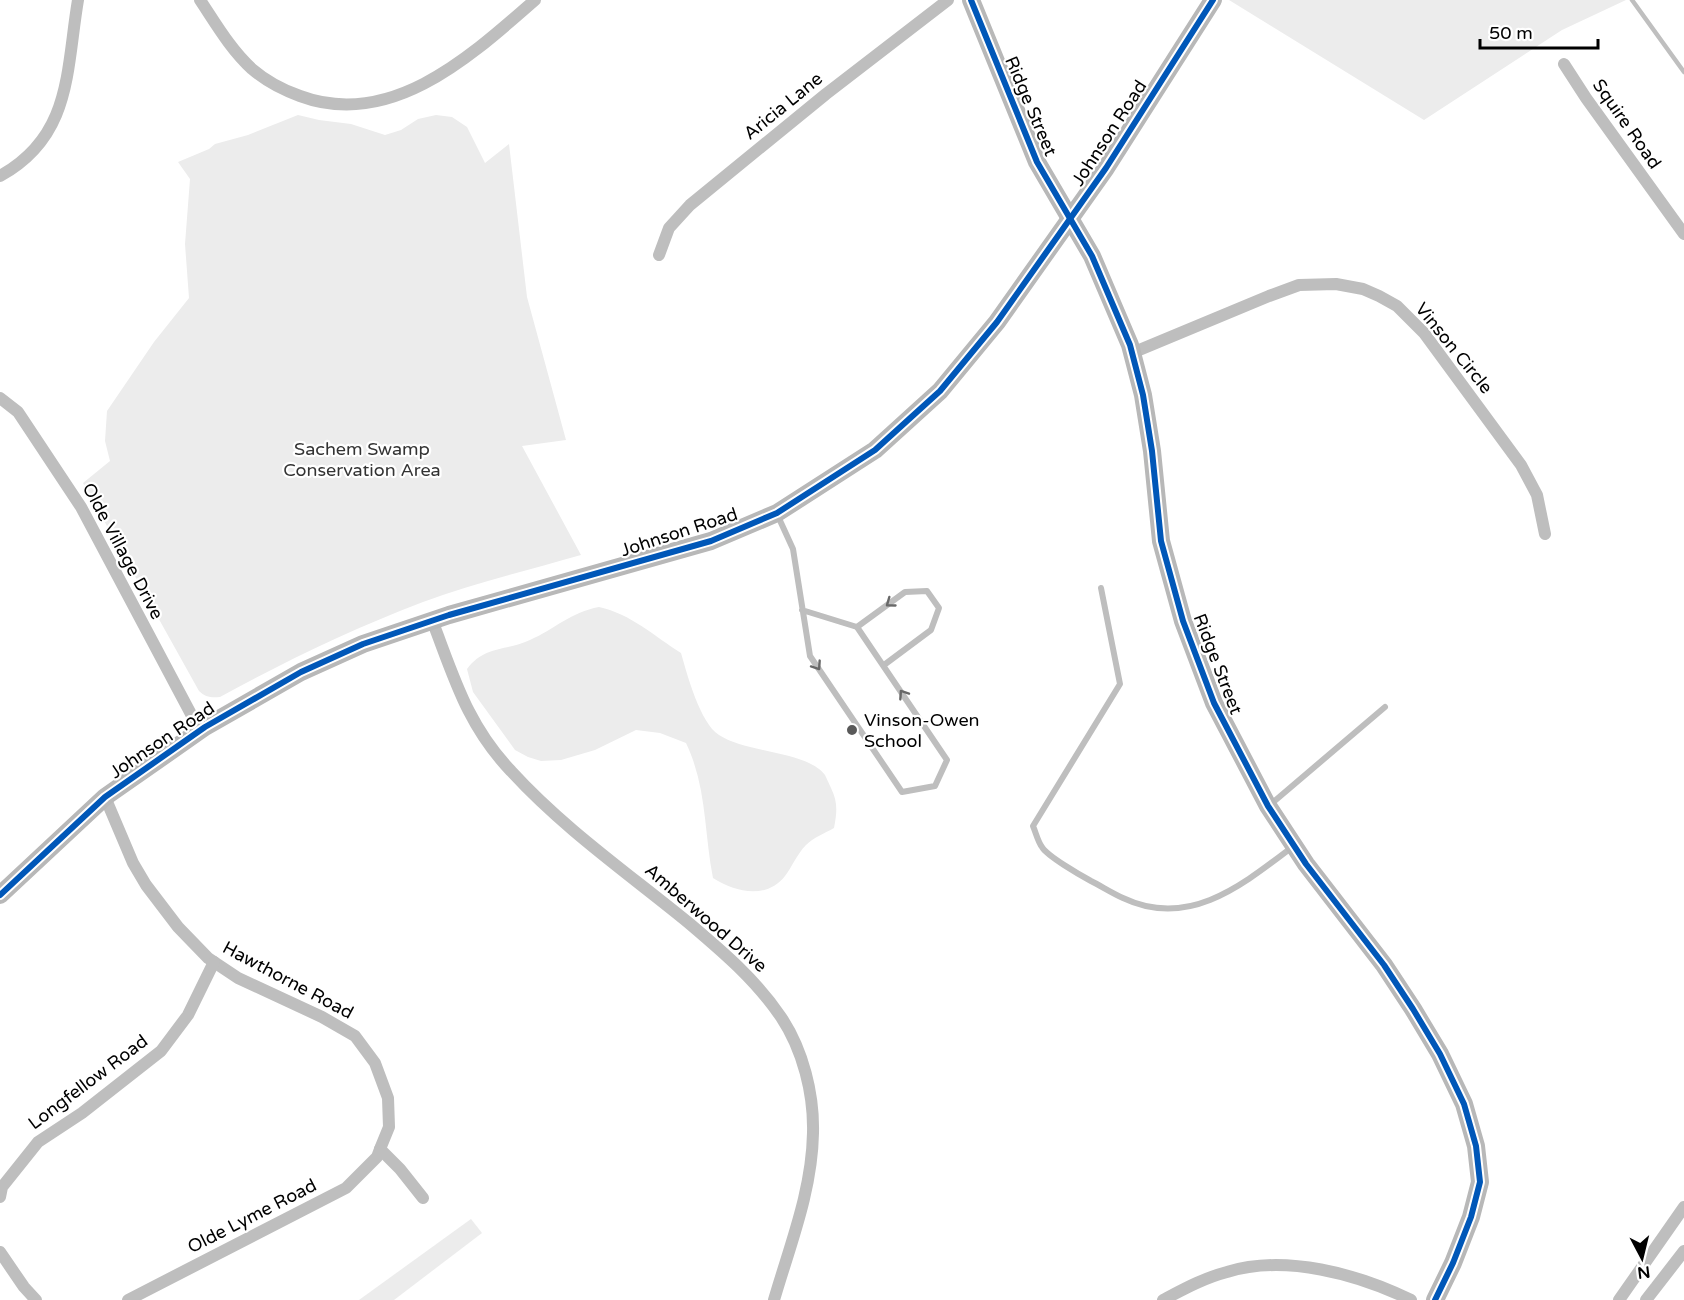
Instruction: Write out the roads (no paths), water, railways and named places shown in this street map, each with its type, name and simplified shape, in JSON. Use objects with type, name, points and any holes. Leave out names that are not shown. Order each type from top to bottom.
[{"type":"street","points":[[0,176],[11,170],[37,148],[55,120],[64,92],[78,0]]},
{"type":"street","points":[[200,0],[220,30],[252,69],[282,90],[312,101],[337,106],[364,105],[394,98],[427,82],[492,38],[536,0]]},
{"type":"street","name":"Aricia Lane","points":[[658,255],[669,228],[690,204],[826,94],[948,0]]},
{"type":"street","name":"Ridge Street","points":[[971,0],[1037,162],[1092,256],[1132,352],[1143,395],[1152,451],[1161,540],[1183,621],[1214,703],[1268,806],[1294,846],[1402,992],[1440,1053],[1464,1104],[1476,1146],[1480,1182],[1471,1217],[1435,1300]]},
{"type":"street","name":"Johnson Road","points":[[0,895],[105,797],[200,731],[301,672],[363,644],[432,620],[711,541],[777,513],[875,450],[940,391],[997,322],[1106,168],[1213,0]]},
{"type":"street","name":"Squire Road","points":[[1564,64],[1684,234]]},
{"type":"street","name":"Vinson Circle","points":[[1132,352],[1299,285],[1336,284],[1363,289],[1379,296],[1397,306],[1424,333],[1521,465],[1537,495],[1545,534]]},
{"type":"street","name":"Olde Village Drive","points":[[0,398],[18,412],[81,507],[200,731]]},
{"type":"street","name":"Amberwood Drive","points":[[432,620],[466,708],[484,740],[510,771],[556,816],[724,952],[759,987],[783,1019],[800,1057],[810,1091],[813,1132],[810,1177],[774,1300]]},
{"type":"street","name":"Hawthorne Road","points":[[105,797],[133,863],[146,885],[178,927],[208,958],[238,978],[322,1017],[355,1036],[375,1063],[388,1098],[389,1127],[380,1149]]},
{"type":"street","name":"Longfellow Road","points":[[0,1197],[2,1187],[38,1142],[82,1113],[161,1051],[188,1015],[214,962]]},
{"type":"street","points":[[380,1149],[400,1169],[423,1198]]},
{"type":"street","name":"Olde Lyme Road","points":[[128,1300],[346,1188],[377,1157],[380,1149]]},
{"type":"street","points":[[1619,1300],[1684,1206]]},
{"type":"street","points":[[1646,1300],[1684,1251]]},
{"type":"street","points":[[0,1252],[36,1300]]},
{"type":"street","points":[[1164,1300],[1193,1284],[1229,1271],[1272,1265],[1302,1266],[1335,1272],[1411,1300]]},
{"type":"lane","points":[[777,513],[793,549],[802,610],[810,656],[902,792],[935,786],[947,760],[857,627],[802,610]]},
{"type":"lane","points":[[1101,588],[1120,684],[1033,826],[1042,848],[1081,875],[1124,899],[1155,909],[1186,908],[1214,900],[1245,883],[1294,846]]},
{"type":"lane","points":[[857,627],[906,592],[927,591],[939,608],[931,630],[884,665]]},
{"type":"lane","points":[[1268,806],[1385,707]]},
{"type":"waterway","points":[[1632,0],[1684,72]]},
{"type":"place","name":"Vinson-Owen School","points":[[852,730]]},
{"type":"park label","name":"Sachem Swamp Conservation Area","points":[[362,459]]}]
